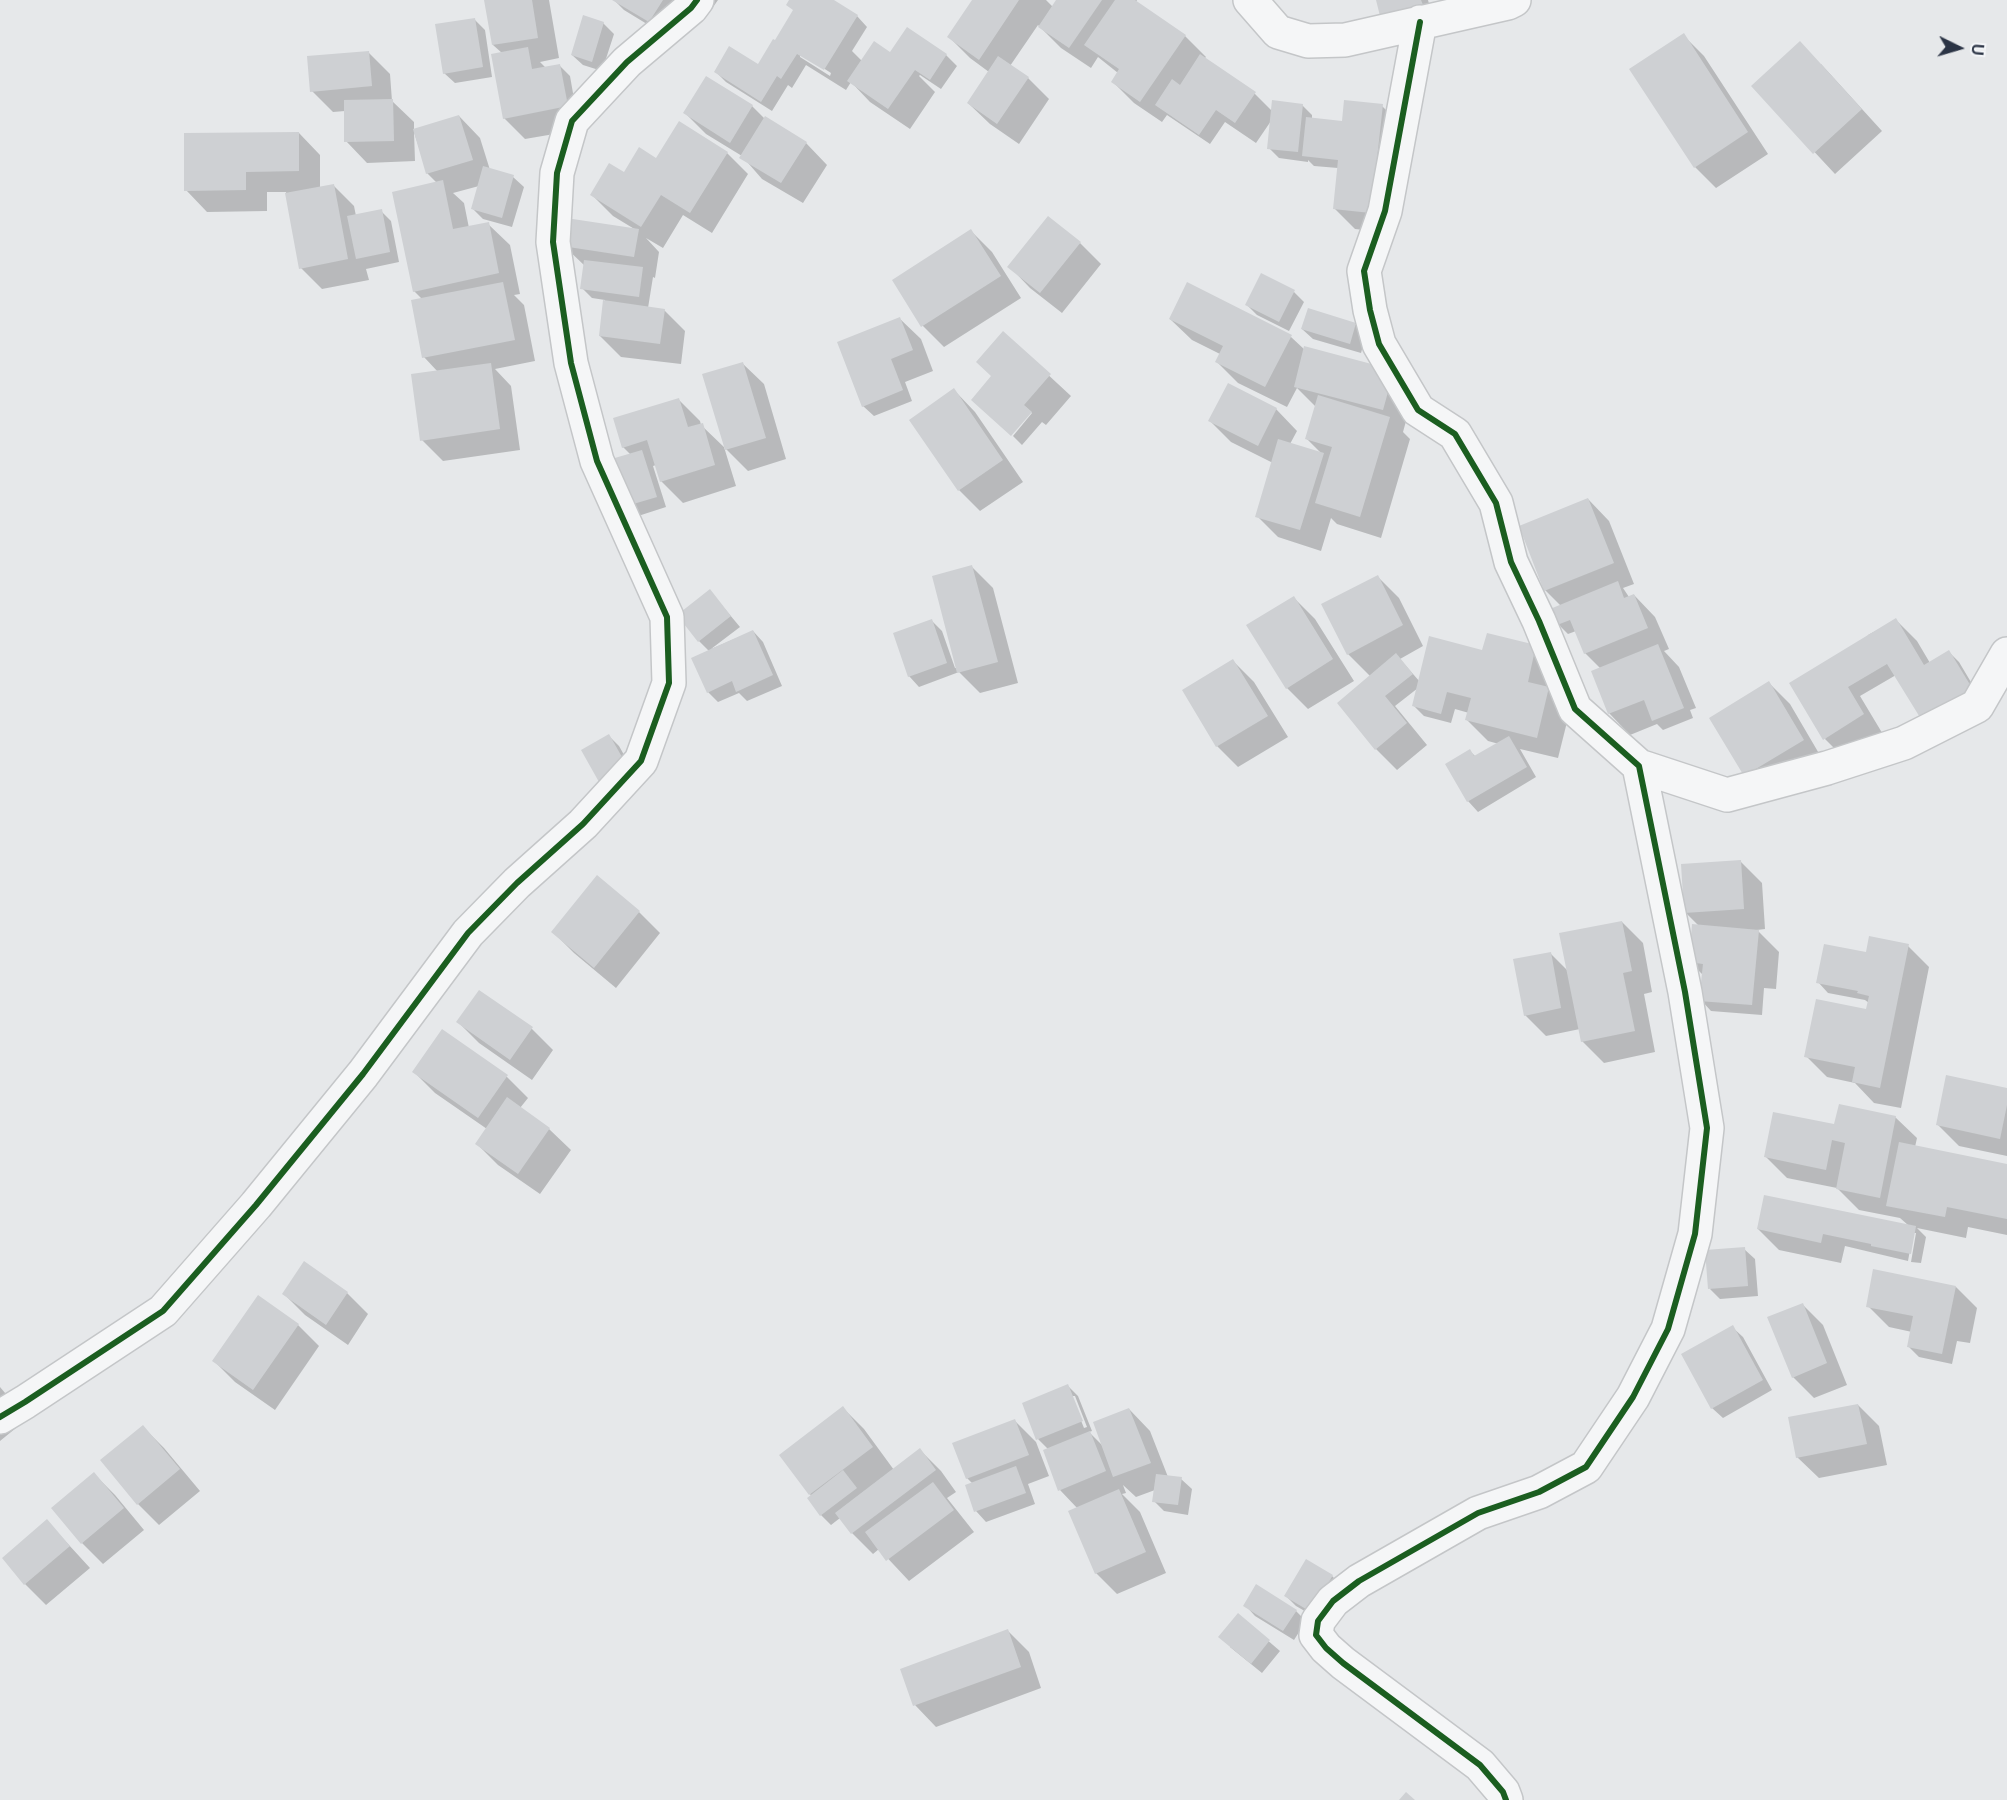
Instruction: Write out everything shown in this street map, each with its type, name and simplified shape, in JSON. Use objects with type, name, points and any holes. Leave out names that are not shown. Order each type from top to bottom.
[{"type":"street","points":[[0,1417],[164,1311],[256,1205],[363,1074],[468,933],[517,883],[583,824],[641,761],[669,683],[667,617],[597,461],[571,363],[553,242],[557,173],[572,121],[627,62],[691,8],[697,0]]},
{"type":"street","points":[[1250,0],[1278,32],[1308,40],[1345,40],[1514,0]]},
{"type":"street","points":[[1420,22],[1385,211],[1364,271],[1370,310],[1380,344],[1418,410],[1455,434],[1496,503],[1510,562],[1539,621],[1575,709],[1639,766],[1727,795],[1827,768],[1904,743],[1977,706],[2007,654]]},
{"type":"street","points":[[1506,1800],[1503,1792],[1480,1765],[1343,1663],[1316,1635],[1318,1621],[1333,1601],[1359,1581],[1478,1513],[1539,1492],[1586,1467],[1633,1396],[1668,1329],[1695,1234],[1707,1128],[1684,993],[1639,766]]},
{"type":"building","points":[[484,0],[532,0],[538,38],[492,45]]},
{"type":"building","points":[[612,0],[663,0],[649,22]]},
{"type":"building","points":[[789,0],[834,0],[858,15],[824,70],[797,54],[781,79],[777,76],[761,102],[714,72],[729,46],[758,64],[793,10],[786,5]]},
{"type":"building","points":[[972,0],[1019,0],[979,60],[947,37]]},
{"type":"building","points":[[1056,0],[1102,0],[1069,48],[1038,27]]},
{"type":"building","points":[[1115,0],[1135,0],[1186,35],[1140,102],[1111,82],[1119,69],[1084,45]]},
{"type":"building","points":[[1376,0],[1421,0],[1423,5],[1380,16]]},
{"type":"building","points":[[583,15],[604,22],[592,62],[571,55]]},
{"type":"building","points":[[475,18],[483,67],[443,74],[435,24]]},
{"type":"building","points":[[907,27],[947,54],[930,80],[915,70],[888,109],[847,81],[874,41],[890,52]]},
{"type":"building","points":[[1684,33],[1748,132],[1694,168],[1629,69]]},
{"type":"building","points":[[1800,41],[1862,109],[1813,154],[1751,86]]},
{"type":"building","points":[[528,47],[532,69],[560,64],[568,106],[503,119],[491,54]]},
{"type":"building","points":[[369,51],[372,86],[310,92],[307,56]]},
{"type":"building","points":[[1200,54],[1256,92],[1235,123],[1216,110],[1199,135],[1155,105],[1172,79],[1180,85]]},
{"type":"building","points":[[998,56],[1029,77],[997,124],[967,103]]},
{"type":"building","points":[[706,76],[753,105],[730,143],[683,113]]},
{"type":"building","points":[[393,99],[394,141],[344,142],[344,100]]},
{"type":"building","points":[[1272,100],[1303,104],[1298,152],[1267,149]]},
{"type":"building","points":[[1344,100],[1383,104],[1371,213],[1333,209],[1338,160],[1302,156],[1306,117],[1342,121]]},
{"type":"building","points":[[459,115],[473,160],[426,174],[413,129]]},
{"type":"building","points":[[765,116],[807,142],[781,183],[739,158]]},
{"type":"building","points":[[679,121],[728,152],[690,213],[661,195],[641,227],[590,195],[609,163],[624,172],[639,147],[656,158]]},
{"type":"building","points":[[299,132],[299,171],[246,172],[246,190],[184,191],[184,133]]},
{"type":"building","points":[[483,166],[514,175],[502,218],[471,209]]},
{"type":"building","points":[[443,180],[453,229],[489,222],[499,273],[413,292],[392,192]]},
{"type":"building","points":[[334,184],[348,259],[299,269],[285,193]]},
{"type":"building","points":[[382,209],[390,252],[356,259],[347,216]]},
{"type":"building","points":[[1048,216],[1081,242],[1040,293],[1007,267]]},
{"type":"building","points":[[566,218],[639,229],[634,257],[562,246]]},
{"type":"building","points":[[971,229],[1001,276],[921,327],[892,280]]},
{"type":"building","points":[[584,260],[643,267],[639,297],[580,289]]},
{"type":"building","points":[[1261,273],[1295,290],[1279,322],[1245,305]]},
{"type":"building","points":[[503,282],[515,340],[422,358],[411,300]]},
{"type":"building","points":[[1187,282],[1292,335],[1265,387],[1215,362],[1223,346],[1169,319]]},
{"type":"building","points":[[603,300],[665,309],[660,344],[599,336]]},
{"type":"building","points":[[1308,308],[1356,323],[1350,344],[1301,329]]},
{"type":"building","points":[[900,317],[913,350],[891,359],[903,390],[862,407],[837,342]]},
{"type":"building","points":[[1003,331],[1051,374],[1024,405],[1032,412],[1011,436],[971,400],[991,376],[976,362]]},
{"type":"building","points":[[1304,346],[1394,370],[1383,410],[1294,387]]},
{"type":"building","points":[[743,362],[766,438],[725,450],[702,374]]},
{"type":"building","points":[[491,363],[500,429],[420,441],[411,374]]},
{"type":"building","points":[[1228,383],[1277,408],[1258,446],[1208,421]]},
{"type":"building","points":[[954,388],[1003,460],[958,491],[909,420]]},
{"type":"building","points":[[1318,395],[1390,417],[1360,517],[1315,503],[1332,447],[1305,439]]},
{"type":"building","points":[[679,398],[688,427],[703,423],[715,465],[660,482],[647,440],[622,448],[613,418]]},
{"type":"building","points":[[1278,439],[1324,453],[1300,530],[1255,517]]},
{"type":"building","points":[[642,450],[657,497],[623,507],[608,460]]},
{"type":"building","points":[[1588,498],[1614,563],[1544,591],[1519,526]]},
{"type":"building","points":[[972,565],[998,662],[957,673],[932,576]]},
{"type":"building","points":[[1378,575],[1403,625],[1347,655],[1321,604]]},
{"type":"building","points":[[1618,581],[1624,598],[1634,594],[1648,628],[1584,654],[1570,620],[1557,625],[1550,609]]},
{"type":"building","points":[[710,589],[731,616],[698,642],[677,615]]},
{"type":"building","points":[[1294,596],[1333,659],[1286,689],[1246,625]]},
{"type":"building","points":[[1896,618],[1924,665],[1949,650],[1972,688],[1921,719],[1887,664],[1848,687],[1864,714],[1823,740],[1789,683]]},
{"type":"building","points":[[932,619],[947,663],[908,677],[893,633]]},
{"type":"building","points":[[753,630],[773,675],[736,692],[732,681],[707,693],[691,658]]},
{"type":"building","points":[[1487,633],[1536,645],[1528,682],[1549,687],[1537,738],[1465,720],[1471,698],[1447,692],[1441,714],[1412,706],[1429,636],[1482,650]]},
{"type":"building","points":[[1658,644],[1684,708],[1652,721],[1644,700],[1608,714],[1591,671]]},
{"type":"building","points":[[1396,653],[1413,674],[1385,696],[1407,723],[1375,750],[1337,703]]},
{"type":"building","points":[[1233,659],[1268,716],[1216,747],[1182,690]]},
{"type":"building","points":[[1769,681],[1804,740],[1744,776],[1709,718]]},
{"type":"building","points":[[609,734],[627,766],[599,782],[581,750]]},
{"type":"building","points":[[1509,736],[1527,767],[1467,802],[1445,764],[1470,749],[1474,756]]},
{"type":"building","points":[[1741,860],[1744,909],[1684,913],[1681,864]]},
{"type":"building","points":[[597,875],[640,911],[594,968],[551,932]]},
{"type":"building","points":[[1622,921],[1632,971],[1623,973],[1635,1031],[1581,1042],[1559,933]]},
{"type":"building","points":[[1692,924],[1759,930],[1752,1005],[1699,1001],[1703,964],[1689,962]]},
{"type":"building","points":[[1869,936],[1909,944],[1880,1088],[1852,1082],[1855,1067],[1804,1057],[1816,999],[1866,1009],[1869,996],[1857,993],[1858,991],[1816,983],[1824,944],[1866,952]]},
{"type":"building","points":[[1551,952],[1561,1008],[1524,1016],[1513,959]]},
{"type":"building","points":[[479,990],[533,1027],[510,1060],[456,1022]]},
{"type":"building","points":[[442,1029],[508,1075],[478,1118],[412,1072]]},
{"type":"building","points":[[1946,1075],[2007,1088],[2007,1105],[2000,1139],[1936,1125]]},
{"type":"building","points":[[507,1097],[550,1128],[518,1174],[475,1144]]},
{"type":"building","points":[[1839,1104],[1896,1116],[1880,1198],[1836,1189],[1845,1143],[1832,1140],[1826,1170],[1764,1157],[1773,1112],[1834,1124]]},
{"type":"building","points":[[1899,1142],[2007,1164],[2007,1219],[1947,1207],[1945,1217],[1886,1206]]},
{"type":"building","points":[[1764,1195],[1916,1226],[1911,1254],[1823,1234],[1821,1243],[1757,1229]]},
{"type":"building","points":[[1745,1247],[1748,1286],[1708,1289],[1705,1250]]},
{"type":"building","points":[[304,1261],[348,1292],[326,1325],[282,1294]]},
{"type":"building","points":[[1873,1269],[1956,1286],[1942,1354],[1907,1347],[1913,1316],[1866,1307]]},
{"type":"building","points":[[258,1295],[299,1324],[253,1390],[212,1361]]},
{"type":"building","points":[[1803,1303],[1827,1363],[1792,1378],[1767,1317]]},
{"type":"building","points":[[1733,1325],[1763,1380],[1711,1409],[1681,1354]]},
{"type":"building","points":[[1068,1384],[1083,1421],[1036,1440],[1022,1403]]},
{"type":"building","points":[[1858,1404],[1867,1444],[1796,1458],[1788,1417]]},
{"type":"building","points":[[843,1406],[873,1447],[809,1495],[779,1455]]},
{"type":"building","points":[[1129,1408],[1151,1463],[1113,1477],[1093,1422]]},
{"type":"building","points":[[1015,1419],[1029,1455],[966,1479],[952,1443]]},
{"type":"building","points":[[143,1425],[180,1469],[137,1505],[100,1460]]},
{"type":"building","points":[[1090,1431],[1106,1471],[1058,1491],[1043,1450]]},
{"type":"building","points":[[920,1448],[936,1470],[851,1534],[835,1513]]},
{"type":"building","points":[[1016,1466],[1026,1493],[974,1512],[965,1485]]},
{"type":"building","points":[[843,1470],[857,1488],[820,1516],[807,1498]]},
{"type":"building","points":[[94,1472],[124,1508],[81,1544],[51,1508]]},
{"type":"building","points":[[1156,1474],[1182,1477],[1178,1505],[1152,1502]]},
{"type":"building","points":[[933,1482],[954,1510],[886,1561],[865,1532]]},
{"type":"building","points":[[1119,1489],[1146,1552],[1095,1574],[1068,1511]]},
{"type":"building","points":[[47,1519],[70,1546],[24,1585],[2,1558]]},
{"type":"building","points":[[1306,1559],[1333,1575],[1311,1612],[1284,1596]]},
{"type":"building","points":[[1256,1584],[1297,1610],[1283,1631],[1243,1606]]},
{"type":"building","points":[[1238,1613],[1270,1640],[1251,1664],[1218,1637]]},
{"type":"building","points":[[1008,1629],[1021,1667],[913,1706],[900,1669]]},
{"type":"building","points":[[1406,1792],[1415,1800],[1399,1800]]},
{"type":"cycle path","points":[[0,1417],[163,1311],[256,1205],[363,1074],[468,933],[517,883],[583,824],[641,761],[669,683],[667,617],[597,461],[571,363],[553,242],[557,173],[572,121],[627,62],[691,8],[697,0]]},
{"type":"cycle path","points":[[1420,22],[1385,211],[1364,271],[1370,310],[1379,344],[1418,410],[1455,434],[1496,503],[1511,562],[1539,621],[1575,709],[1639,766],[1685,992],[1707,1128],[1695,1234],[1668,1329],[1633,1397],[1586,1467],[1539,1492],[1478,1513],[1359,1581],[1333,1601],[1318,1621],[1316,1635],[1326,1648],[1480,1765],[1503,1792],[1506,1800]]}]
